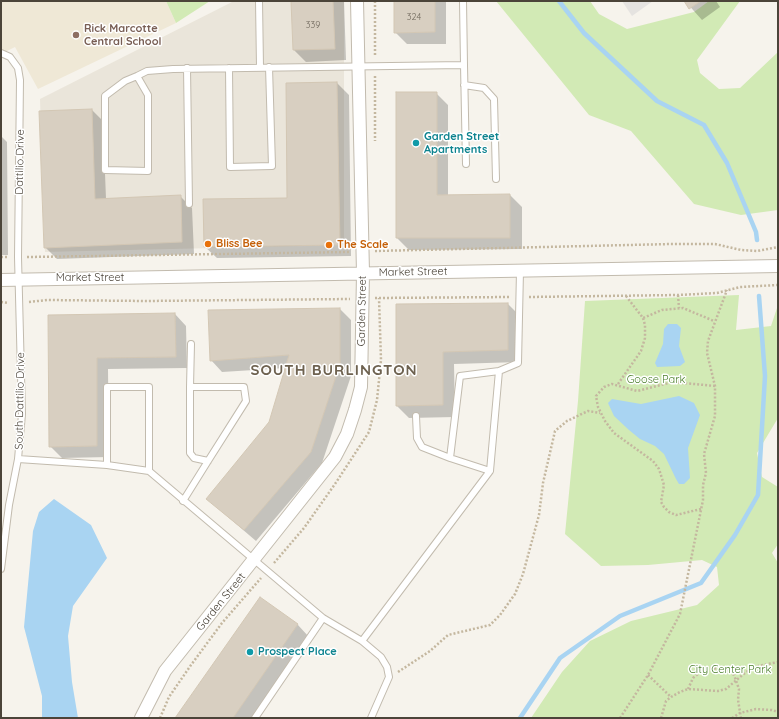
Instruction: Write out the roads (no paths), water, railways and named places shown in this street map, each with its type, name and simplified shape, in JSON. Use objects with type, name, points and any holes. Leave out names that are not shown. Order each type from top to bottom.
[{"type":"street","name":"Garden Street","points":[[141,718],[165,671],[335,457],[347,434],[361,387],[363,273],[357,1]]},
{"type":"street","name":"Market Street","points":[[1,280],[778,266]]},
{"type":"lane","points":[[260,1],[260,68]]},
{"type":"lane","points":[[463,1],[466,164]]},
{"type":"lane","name":"Dattilio Drive","points":[[1,53],[10,58],[18,68],[20,80],[19,280]]},
{"type":"lane","points":[[137,76],[148,95],[148,171],[105,170],[105,96],[125,82],[137,76],[147,71],[187,68],[464,65]]},
{"type":"lane","points":[[187,68],[189,204]]},
{"type":"lane","points":[[229,68],[230,167],[272,166],[269,68]]},
{"type":"lane","points":[[464,85],[484,88],[494,100],[496,179]]},
{"type":"lane","points":[[450,458],[460,376],[499,371],[518,363],[520,271]]},
{"type":"lane","name":"South Dattilio Drive","points":[[1,568],[9,504],[18,459],[22,414],[19,280]]},
{"type":"lane","points":[[191,344],[190,453],[194,458],[208,461]]},
{"type":"lane","points":[[362,641],[490,471],[499,371]]},
{"type":"lane","points":[[183,501],[246,401],[244,387],[190,386]]},
{"type":"lane","points":[[107,465],[107,387],[150,387],[149,471]]},
{"type":"lane","points":[[416,416],[417,438],[422,447],[490,471]]},
{"type":"lane","points":[[18,459],[107,465],[149,471],[322,618],[362,641],[381,657],[387,667],[389,678],[371,718]]},
{"type":"lane","points":[[255,718],[322,618]]},
{"type":"water","points":[[668,324],[677,324],[681,328],[679,346],[685,362],[680,366],[657,367],[655,363],[663,344],[664,329]]},
{"type":"water","points":[[679,396],[694,403],[700,415],[688,448],[690,478],[684,484],[679,484],[664,454],[655,446],[640,439],[629,430],[614,416],[608,403],[612,399],[641,404]]},
{"type":"water","points":[[54,499],[91,525],[107,558],[73,606],[68,636],[72,682],[78,718],[42,718],[42,696],[24,627],[33,531],[39,512]]},
{"type":"waterway","points":[[559,1],[584,33],[657,101],[704,125],[727,163],[756,232],[757,240]]},
{"type":"waterway","points":[[520,718],[560,658],[620,616],[701,583],[735,535],[758,495],[765,376],[759,296]]},
{"type":"place","name":"Rick Marcotte Central School","points":[[76,35]]},
{"type":"place","name":"Garden Street Apartments","points":[[416,143]]},
{"type":"place","name":"Bliss Bee","points":[[208,244]]},
{"type":"place","name":"The Scale","points":[[329,245]]},
{"type":"place","name":"Prospect Place","points":[[250,652]]},
{"type":"district","name":"SOUTH BURLINGTON","points":[[334,370]]},
{"type":"park label","name":"Goose Park","points":[[656,380]]},
{"type":"park label","name":"City Center Park","points":[[730,670]]}]
